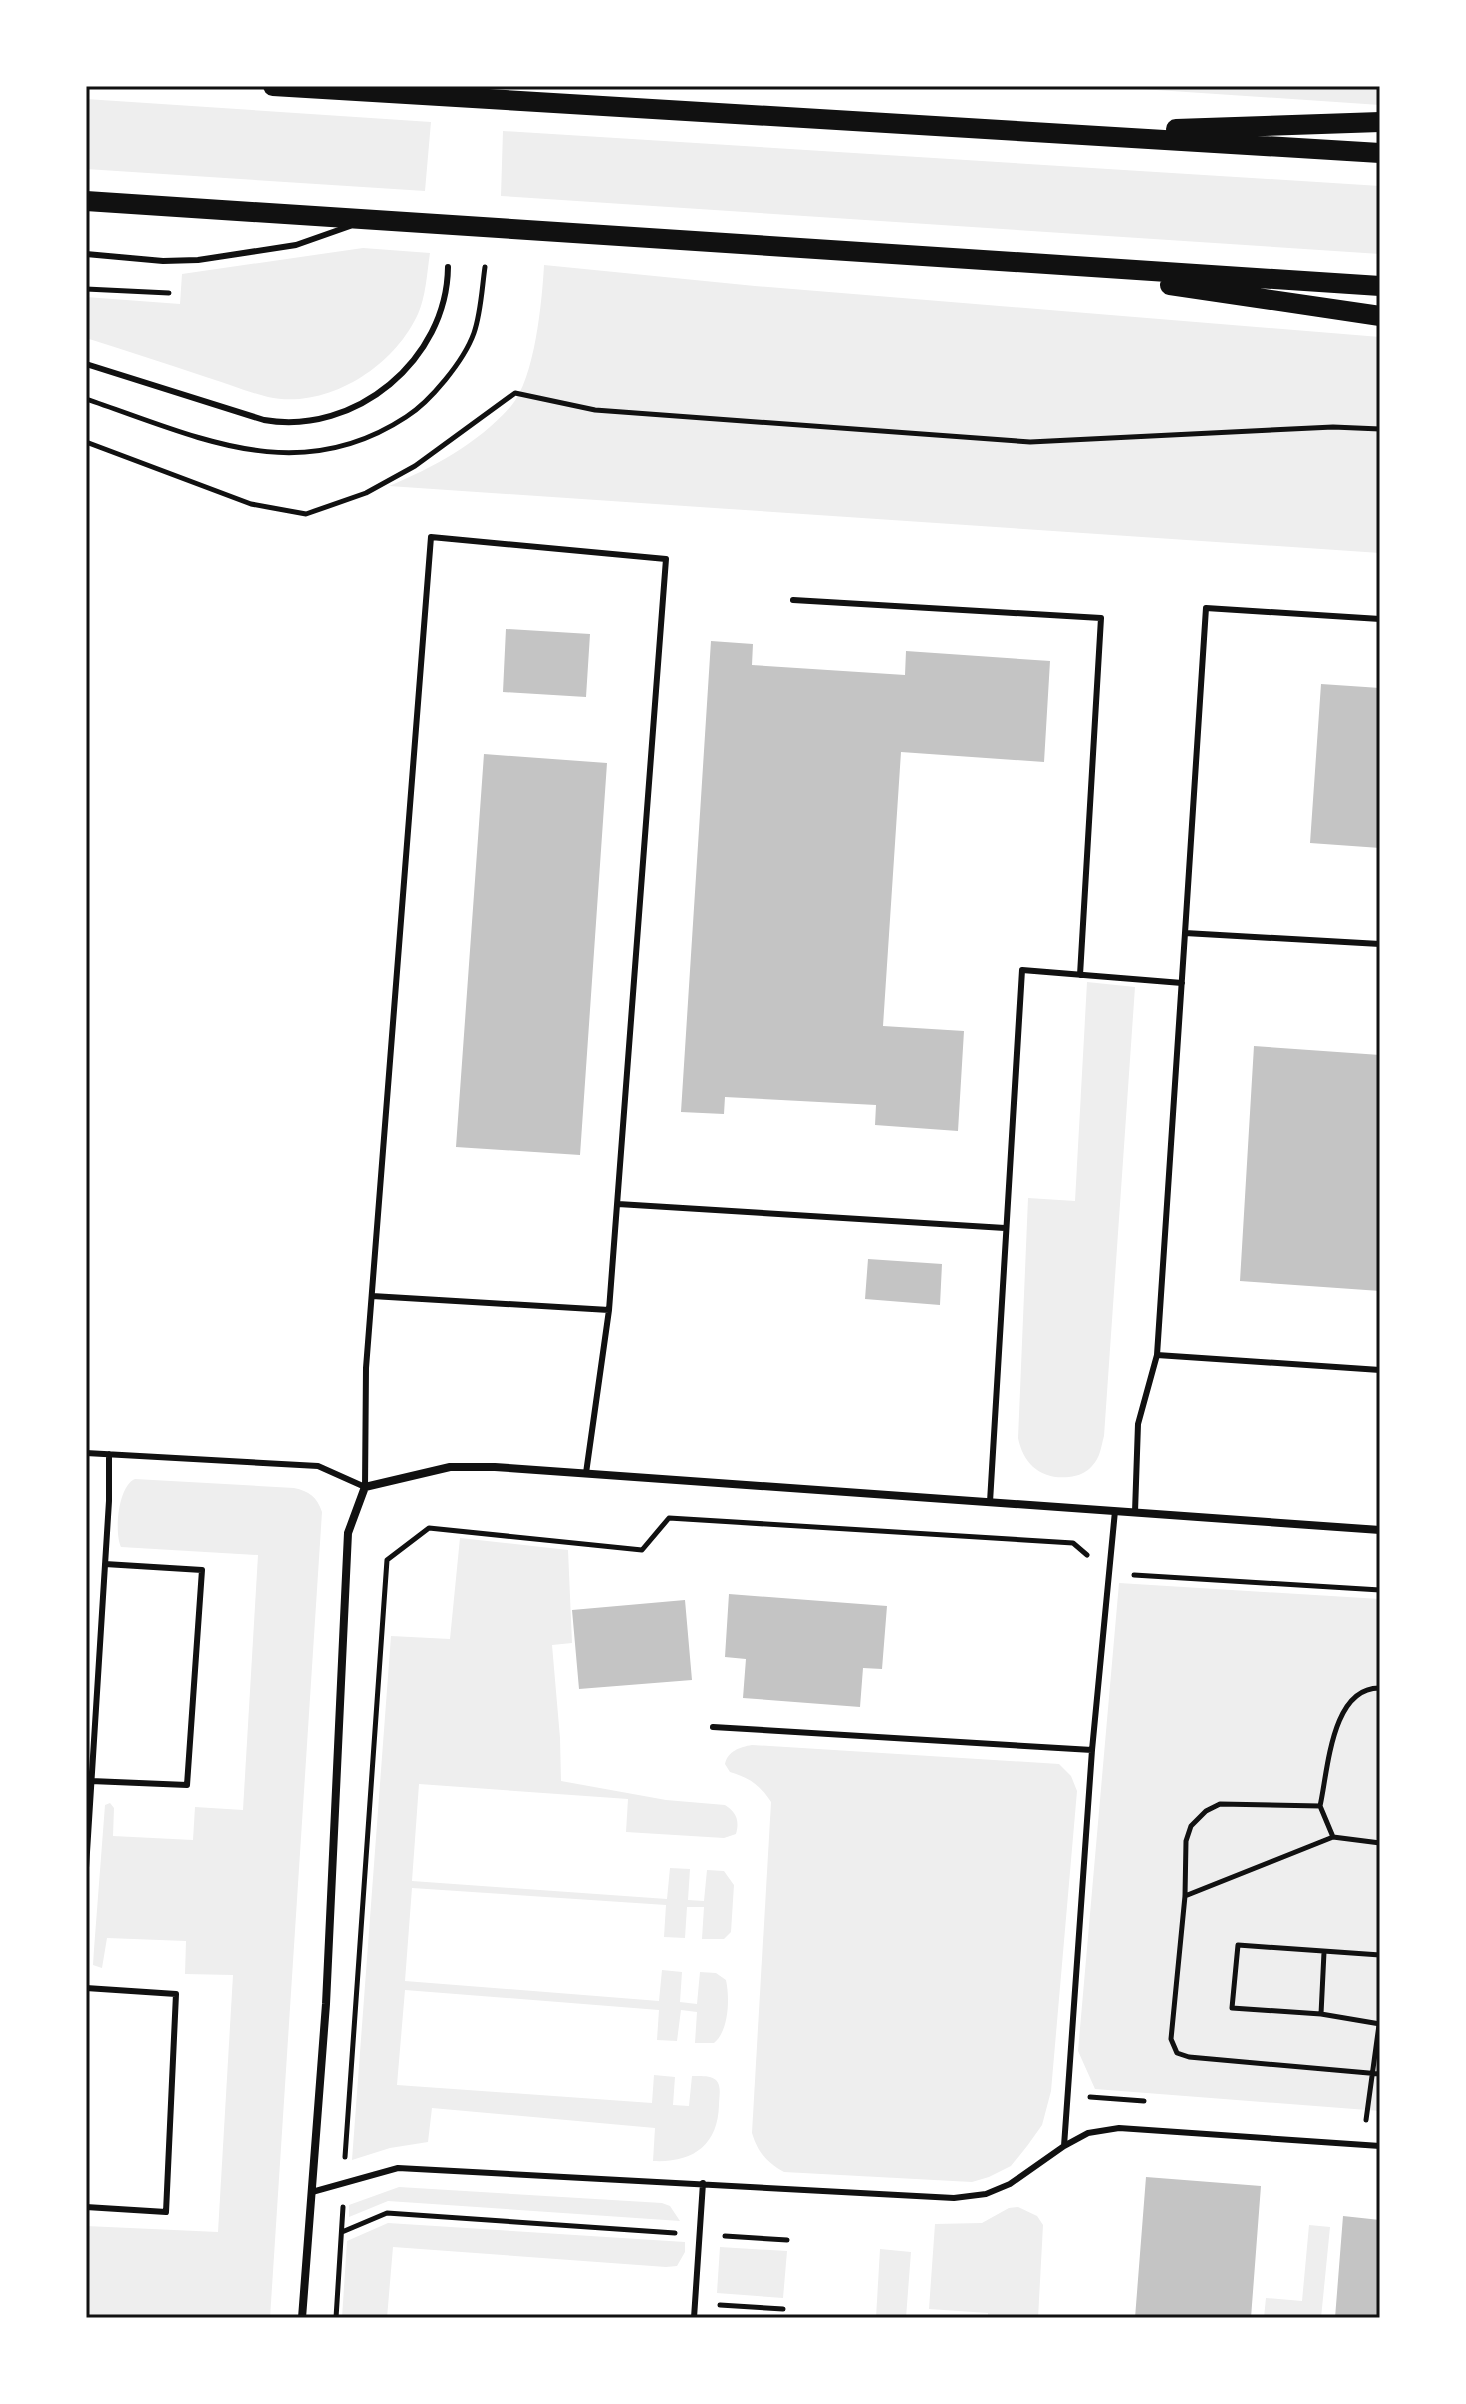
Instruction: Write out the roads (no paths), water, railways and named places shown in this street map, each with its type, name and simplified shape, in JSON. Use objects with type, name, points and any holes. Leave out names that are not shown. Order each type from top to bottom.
[{"type":"main road","points":[[273,86],[1380,153]]},
{"type":"main road","points":[[1064,133],[1380,122]]},
{"type":"main road","points":[[86,201],[1380,286]]},
{"type":"main road","points":[[1028,265],[1380,316]]},
{"type":"street","points":[[302,2318],[326,2004],[348,1533],[365,1487],[450,1467],[495,1467],[1380,1530]]},
{"type":"lane","points":[[86,254],[163,261],[198,260],[296,245],[370,218]]},
{"type":"lane","points":[[86,364],[264,420],[293,422],[329,417],[356,407],[380,392],[413,361],[436,323],[446,296],[448,267]]},
{"type":"lane","points":[[86,1453],[318,1466],[365,1487],[366,1368],[431,537],[666,559],[609,1310],[586,1473]]},
{"type":"lane","points":[[793,600],[1101,618],[1080,975]]},
{"type":"lane","points":[[1135,1512],[1138,1424],[1157,1355],[1206,608],[1380,619]]},
{"type":"lane","points":[[1185,933],[1380,944]]},
{"type":"lane","points":[[990,1502],[1022,970],[1182,983]]},
{"type":"lane","points":[[618,1204],[1005,1228]]},
{"type":"lane","points":[[372,1296],[609,1310]]},
{"type":"lane","points":[[1157,1355],[1380,1370]]},
{"type":"lane","points":[[86,1868],[109,1454]]},
{"type":"lane","points":[[1064,2146],[1092,1750],[1115,1511]]},
{"type":"lane","points":[[91,1781],[187,1785],[202,1570],[105,1564]]},
{"type":"lane","points":[[713,1727],[1092,1750]]},
{"type":"lane","points":[[86,1988],[176,1994],[166,2212],[86,2207]]},
{"type":"lane","points":[[312,2192],[398,2168],[954,2198],[986,2194],[1010,2184],[1088,2133],[1119,2128],[1380,2146]]},
{"type":"lane","points":[[694,2318],[703,2183]]}]
